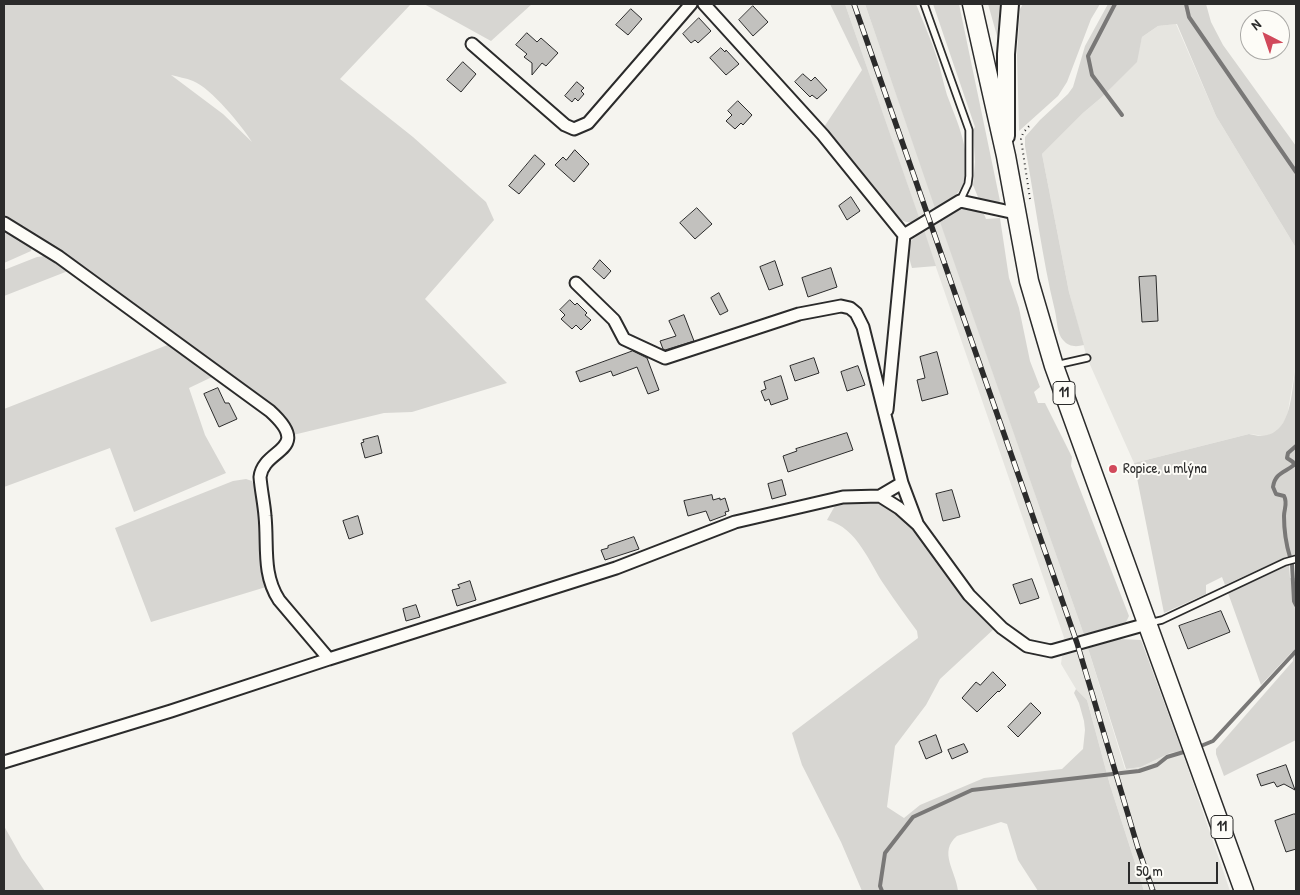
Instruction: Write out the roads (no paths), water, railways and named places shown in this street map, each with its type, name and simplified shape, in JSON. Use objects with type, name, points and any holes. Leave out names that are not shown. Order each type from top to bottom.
[{"type":"main road","name":"11","points":[[972,4],[1006,156],[1028,281],[1054,366],[1244,891]]},
{"type":"main road","points":[[1006,156],[1006,54],[1010,4]]},
{"type":"street","points":[[472,44],[565,125],[574,129],[588,123],[691,4]]},
{"type":"street","points":[[704,4],[823,135],[904,236],[886,419]]},
{"type":"street","points":[[904,236],[960,201],[1015,213]]},
{"type":"street","points":[[4,223],[59,257],[270,411],[282,422],[288,434],[287,442],[284,448],[260,471],[265,516],[267,574],[279,600],[328,659]]},
{"type":"street","points":[[576,283],[614,320],[624,339],[665,358],[798,314],[841,306],[850,308],[856,313],[863,327],[902,483],[918,525]]},
{"type":"street","points":[[4,762],[171,711],[616,568],[735,522],[843,496],[880,496],[902,483]]},
{"type":"street","points":[[880,496],[899,508],[918,525],[969,595],[1002,628],[1027,646],[1051,651],[1147,624]]},
{"type":"lane","points":[[924,4],[968,130],[969,176],[968,184],[960,201]]},
{"type":"lane","points":[[1054,366],[1087,358]]},
{"type":"lane","points":[[1147,624],[1162,620],[1285,562],[1296,559]]},
{"type":"waterway","points":[[1115,4],[1088,56],[1092,75],[1122,115]]},
{"type":"waterway","points":[[1186,4],[1189,17],[1296,172]]},
{"type":"waterway","points":[[1290,557],[1284,526],[1285,499],[1284,496],[1276,494],[1273,487],[1278,476],[1294,465],[1287,458],[1288,453],[1296,446]]},
{"type":"waterway","points":[[1292,564],[1294,601],[1296,605]]},
{"type":"waterway","points":[[1196,748],[1213,741],[1296,651]]},
{"type":"waterway","points":[[882,891],[880,886],[885,853],[913,817],[972,790],[1139,771],[1157,765],[1167,757],[1187,751]]},
{"type":"railway","points":[[854,4],[1077,643],[1138,848],[1153,891]]},
{"type":"place","name":"Ropice, u mlýna","points":[[1113,469]]}]
